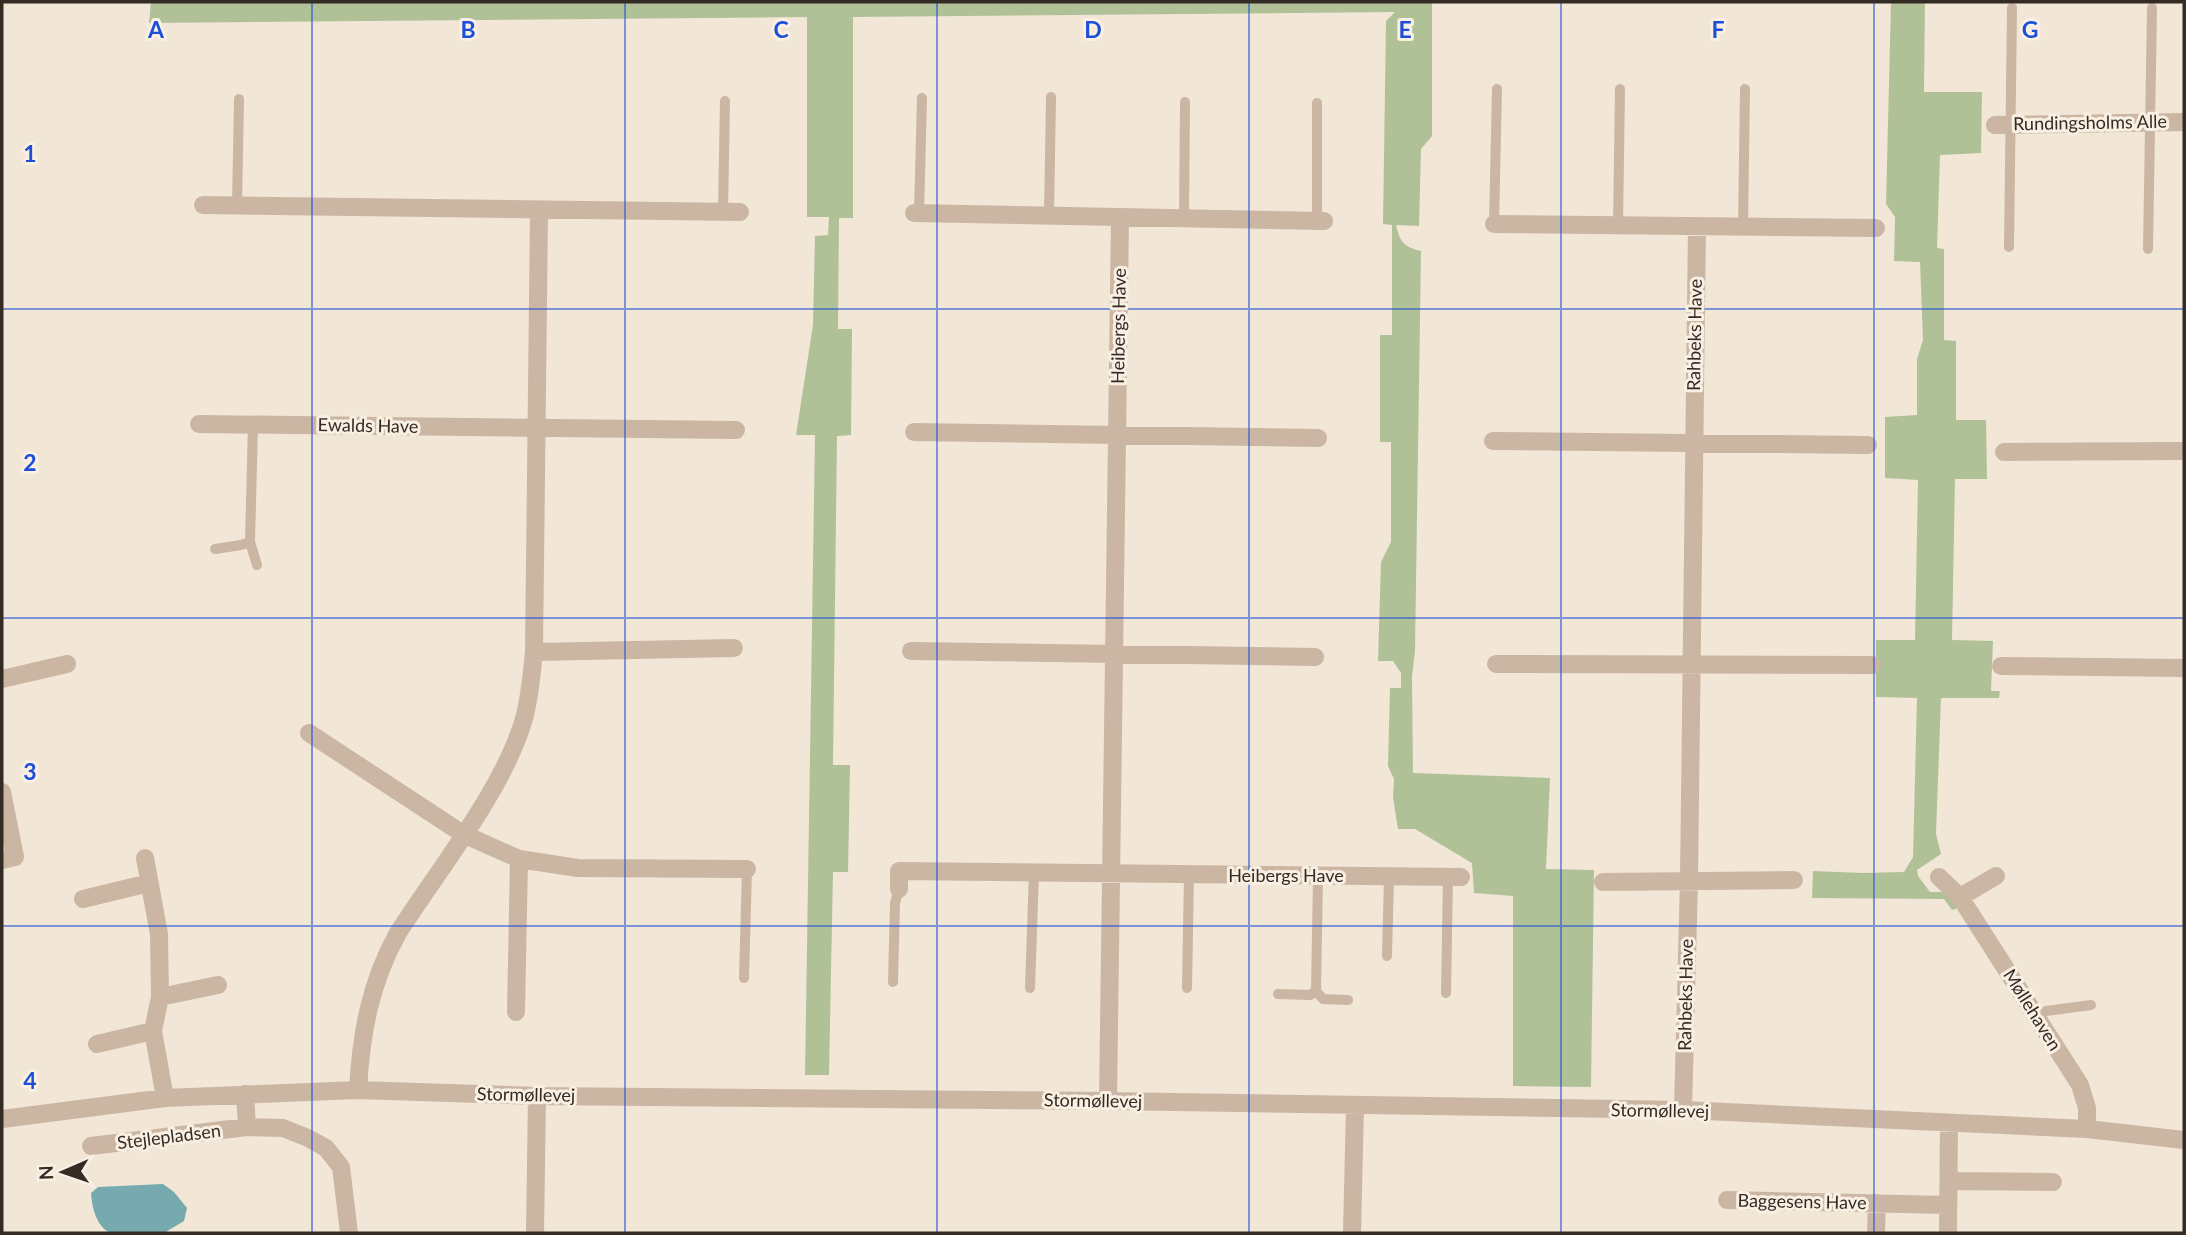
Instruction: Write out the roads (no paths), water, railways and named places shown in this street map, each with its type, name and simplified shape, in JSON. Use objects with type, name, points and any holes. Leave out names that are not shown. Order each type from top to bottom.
[{"type":"street","name":"Rundingsholms Alle","points":[[2003,125],[2184,122]]},
{"type":"street","points":[[203,205],[539,211],[732,211]]},
{"type":"street","points":[[358,1090],[363,1026],[380,968],[398,933],[463,834],[511,752],[524,718],[534,652],[539,211]]},
{"type":"street","points":[[917,214],[1320,221]]},
{"type":"street","name":"Heibergs Have","points":[[1108,1101],[1120,218]]},
{"type":"street","points":[[1494,224],[1876,228]]},
{"type":"street","name":"Rahbeks Have","points":[[1683,1111],[1689,880],[1697,226]]},
{"type":"street","name":"Ewalds Have","points":[[199,424],[736,430]]},
{"type":"street","points":[[914,432],[1318,438]]},
{"type":"street","points":[[1493,441],[1868,445]]},
{"type":"street","points":[[2004,452],[2184,450]]},
{"type":"street","points":[[534,652],[734,648]]},
{"type":"street","points":[[911,651],[1315,657]]},
{"type":"street","points":[[2,679],[67,664]]},
{"type":"street","points":[[1496,664],[1872,665]]},
{"type":"street","points":[[2001,666],[2184,668]]},
{"type":"street","points":[[309,733],[463,834],[519,859],[578,868],[747,869]]},
{"type":"street","points":[[2,792],[15,857],[2,860]]},
{"type":"street","points":[[145,858],[159,934],[160,997],[153,1031],[165,1098]]},
{"type":"street","points":[[516,1012],[519,859]]},
{"type":"street","name":"Heibergs Have","points":[[899,889],[899,871],[1454,877]]},
{"type":"street","points":[[1961,897],[1996,876]]},
{"type":"street","name":"Møllehaven","points":[[1939,877],[1961,897],[2082,1091],[2087,1108],[2087,1129]]},
{"type":"street","points":[[1603,882],[1794,880]]},
{"type":"street","points":[[83,899],[149,883]]},
{"type":"street","points":[[160,997],[218,985]]},
{"type":"street","points":[[97,1044],[153,1031]]},
{"type":"street","name":"Stormøllevej","points":[[2,1119],[165,1098],[358,1090],[537,1096],[1108,1101],[1683,1111],[2087,1129],[2184,1140]]},
{"type":"street","points":[[245,1094],[247,1127]]},
{"type":"street","points":[[535,1233],[537,1096]]},
{"type":"street","points":[[1352,1233],[1355,1107]]},
{"type":"street","points":[[1948,1233],[1949,1124]]},
{"type":"street","name":"Stejlepladsen","points":[[91,1146],[247,1127],[283,1128],[326,1148],[341,1167],[349,1233]]},
{"type":"street","points":[[1949,1181],[2053,1182]]},
{"type":"street","name":"Baggesens Have","points":[[1727,1200],[1948,1205]]},
{"type":"street","name":"Baggesens Have","points":[[1877,1203],[1877,1233]]},
{"type":"lane","points":[[2009,247],[2003,125],[2012,8]]},
{"type":"lane","points":[[2148,250],[2152,8]]},
{"type":"lane","points":[[1494,224],[1497,89]]},
{"type":"lane","points":[[1618,225],[1620,89]]},
{"type":"lane","points":[[1743,227],[1745,89]]},
{"type":"lane","points":[[1049,216],[1051,97]]},
{"type":"lane","points":[[917,214],[922,98]]},
{"type":"lane","points":[[237,206],[239,99]]},
{"type":"lane","points":[[725,101],[732,211]]},
{"type":"lane","points":[[1184,219],[1185,102]]},
{"type":"lane","points":[[1317,103],[1320,221]]},
{"type":"lane","points":[[253,424],[250,542],[257,565]]},
{"type":"lane","points":[[215,549],[250,542]]},
{"type":"lane","points":[[744,978],[747,869]]},
{"type":"lane","points":[[1030,988],[1034,872]]},
{"type":"lane","points":[[1187,988],[1189,875]]},
{"type":"lane","points":[[1318,876],[1317,991],[1323,999],[1348,1000]]},
{"type":"lane","points":[[1387,956],[1389,877]]},
{"type":"lane","points":[[1446,993],[1454,877]]},
{"type":"lane","points":[[894,982],[895,903],[899,889]]},
{"type":"lane","points":[[1278,994],[1310,995],[1317,991]]},
{"type":"lane","points":[[2036,1017],[2046,1011],[2091,1005]]},
{"type":"water","points":[[163,1184],[174,1192],[187,1208],[184,1221],[164,1233],[110,1233],[101,1226],[91,1193],[98,1187]]}]
